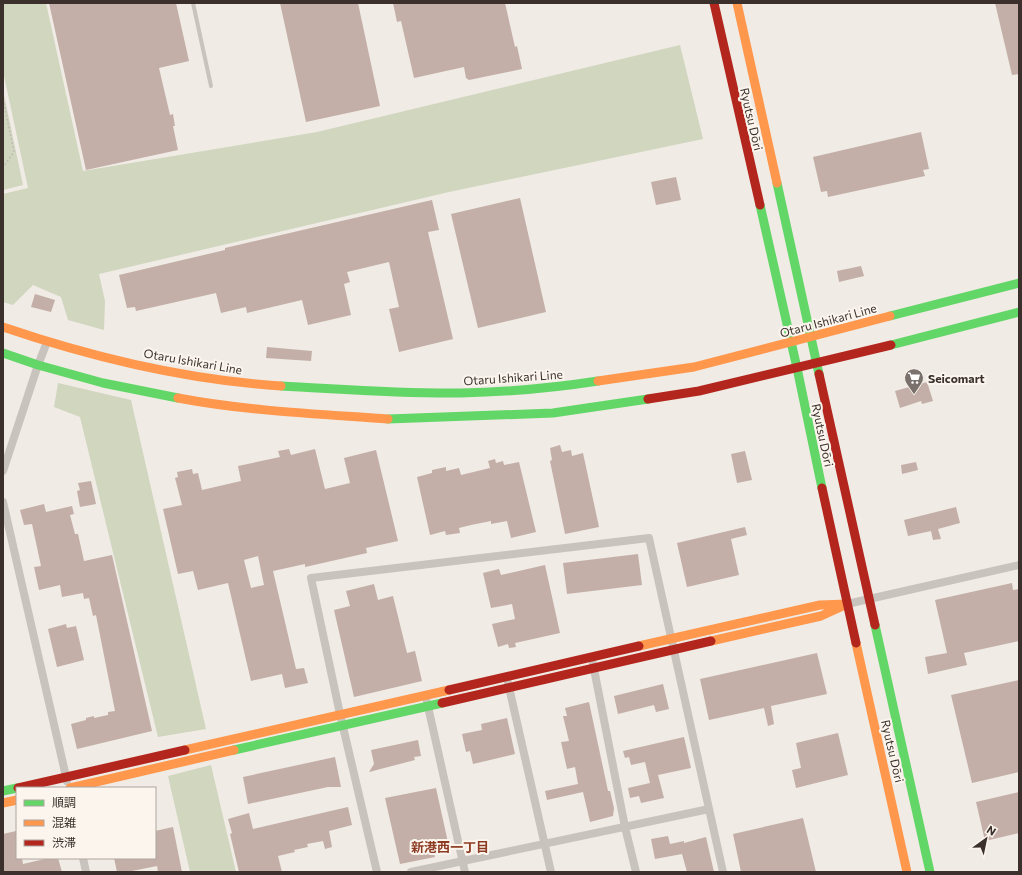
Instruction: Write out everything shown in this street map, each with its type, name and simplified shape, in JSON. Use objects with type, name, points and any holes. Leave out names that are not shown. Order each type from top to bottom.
[{"type":"street","name":"Ryutsu Dōri","points":[[714,3],[907,872]]},
{"type":"street","name":"Ryutsu Dōri","points":[[737,3],[930,872]]},
{"type":"street","name":"Otaru Ishikari Line","points":[[3,327],[47,342],[196,376],[252,384],[394,392],[455,393],[552,388],[694,367],[1019,283]]},
{"type":"street","points":[[3,353],[38,365],[103,383],[206,403],[304,413],[393,419],[553,413],[699,392],[1019,312]]},
{"type":"street","points":[[3,471],[47,342]]},
{"type":"street","points":[[3,502],[69,787]]},
{"type":"street","points":[[376,872],[311,578],[649,538],[723,872]]},
{"type":"street","points":[[73,787],[822,616],[847,604],[869,598],[1019,565]]},
{"type":"street","points":[[21,787],[820,605],[847,604]]},
{"type":"street","points":[[591,657],[625,827],[636,872]]},
{"type":"street","points":[[506,677],[551,872]]},
{"type":"street","points":[[425,695],[464,872]]},
{"type":"street","points":[[3,791],[16,788]]},
{"type":"street","points":[[3,803],[16,800]]},
{"type":"street","points":[[411,872],[709,809]]},
{"type":"street","points":[[83,859],[86,872]]},
{"type":"lane","points":[[193,3],[211,86]]},
{"type":"path","points":[[3,99],[14,152],[3,167]]},
{"type":"green space","points":[[3,3],[46,3],[83,171],[317,132],[680,45],[703,139],[449,192],[99,274],[105,301],[104,330],[68,320],[61,297],[33,285],[13,305],[3,302],[3,194],[28,188],[3,71]]},
{"type":"green space","points":[[3,90],[23,185],[3,190]]},
{"type":"green space","points":[[58,383],[131,400],[206,729],[158,737],[80,417],[54,407]]},
{"type":"green space","points":[[211,765],[236,872],[190,872],[168,776]]},
{"type":"building","points":[[49,3],[176,3],[189,61],[159,68],[170,115],[173,114],[175,126],[173,126],[178,150],[86,170]]},
{"type":"building","points":[[280,3],[358,3],[380,106],[306,122]]},
{"type":"building","points":[[393,3],[505,3],[515,47],[517,46],[522,69],[469,80],[466,78],[464,67],[414,78],[401,21],[397,22]]},
{"type":"building","points":[[995,3],[1019,3],[1019,74],[1012,75]]},
{"type":"building","points":[[921,132],[929,169],[923,170],[925,176],[828,197],[827,191],[821,192],[813,157]]},
{"type":"building","points":[[676,177],[681,200],[656,205],[651,182]]},
{"type":"building","points":[[520,198],[546,312],[478,328],[451,214]]},
{"type":"building","points":[[432,200],[439,230],[428,232],[453,339],[399,352],[389,309],[399,307],[389,262],[347,272],[350,282],[344,284],[351,315],[308,325],[302,300],[247,313],[246,307],[221,313],[216,293],[136,311],[135,307],[127,308],[119,275],[225,250],[225,248]]},
{"type":"building","points":[[861,266],[864,276],[839,282],[837,271]]},
{"type":"building","points":[[35,294],[55,300],[51,312],[31,307]]},
{"type":"building","points":[[267,347],[312,351],[311,361],[266,358]]},
{"type":"building","points":[[927,382],[933,401],[922,404],[921,401],[900,408],[895,391]]},
{"type":"building","points":[[560,445],[562,452],[571,450],[572,456],[583,453],[599,527],[565,534],[550,461],[552,460],[550,448]]},
{"type":"building","points":[[289,449],[291,455],[315,449],[325,489],[350,483],[344,458],[376,450],[398,541],[366,548],[367,553],[305,567],[305,564],[273,571],[296,669],[304,668],[308,683],[285,688],[282,674],[251,681],[228,583],[198,590],[193,571],[178,574],[163,509],[182,505],[175,478],[178,477],[177,472],[192,469],[193,474],[198,473],[202,490],[241,481],[238,466],[280,457],[278,451]],"holes":[[[258,556],[264,585],[251,588],[244,560]]]},
{"type":"building","points":[[745,451],[752,480],[737,483],[731,454]]},
{"type":"building","points":[[495,459],[496,463],[503,461],[504,465],[519,462],[536,532],[511,538],[507,521],[491,524],[491,521],[459,528],[460,533],[446,535],[445,531],[430,535],[417,477],[432,473],[432,470],[446,467],[446,471],[459,468],[461,475],[490,468],[488,461]]},
{"type":"building","points":[[916,462],[918,470],[902,474],[901,465]]},
{"type":"building","points":[[91,481],[96,504],[80,507],[77,491],[80,490],[78,483]]},
{"type":"building","points":[[44,504],[46,512],[72,506],[74,514],[70,515],[75,534],[78,534],[84,561],[112,555],[152,731],[77,749],[71,724],[94,716],[94,718],[108,715],[108,712],[115,711],[96,615],[93,616],[89,598],[84,599],[83,593],[62,597],[60,585],[39,590],[34,567],[41,566],[32,524],[24,525],[20,510]]},
{"type":"building","points":[[956,507],[960,523],[938,529],[941,539],[933,540],[931,531],[908,536],[904,520]]},
{"type":"building","points":[[745,527],[747,535],[731,539],[739,575],[687,587],[677,543]]},
{"type":"building","points":[[638,554],[642,585],[567,594],[563,563]]},
{"type":"building","points":[[545,565],[560,633],[515,643],[516,647],[509,648],[508,644],[498,647],[492,624],[515,619],[512,604],[491,608],[483,573],[499,569],[501,575]]},
{"type":"building","points":[[1012,583],[1013,590],[1019,589],[1019,641],[964,653],[967,665],[928,674],[925,657],[947,653],[935,600]]},
{"type":"building","points":[[374,584],[378,600],[393,596],[407,653],[415,651],[422,681],[354,697],[334,610],[350,606],[346,591]]},
{"type":"building","points":[[66,624],[67,628],[76,626],[84,660],[57,667],[48,629]]},
{"type":"building","points":[[817,653],[827,694],[771,706],[774,724],[768,726],[764,708],[709,720],[700,679]]},
{"type":"building","points":[[1019,680],[1019,772],[972,783],[951,695]]},
{"type":"building","points":[[663,684],[669,709],[656,712],[654,705],[618,714],[614,696]]},
{"type":"building","points":[[589,702],[608,791],[610,791],[614,808],[613,816],[590,822],[583,792],[547,800],[545,791],[578,784],[575,767],[567,769],[561,742],[569,741],[563,716],[567,716],[565,708]]},
{"type":"building","points":[[507,718],[515,754],[473,764],[470,751],[466,752],[462,734],[482,730],[481,724]]},
{"type":"building","points":[[838,733],[848,775],[796,788],[792,770],[801,768],[796,743]]},
{"type":"building","points":[[684,737],[691,768],[658,775],[664,798],[641,803],[639,796],[630,798],[628,788],[650,783],[645,762],[631,765],[629,757],[625,758],[623,751]]},
{"type":"building","points":[[418,740],[421,756],[414,757],[415,760],[369,772],[374,764],[371,750]]},
{"type":"building","points":[[335,757],[341,787],[328,787],[248,804],[243,777]]},
{"type":"building","points":[[436,788],[449,847],[433,850],[435,857],[400,864],[385,798]]},
{"type":"building","points":[[1019,792],[1019,833],[985,841],[976,802]]},
{"type":"building","points":[[348,807],[352,825],[329,831],[332,847],[325,849],[323,841],[307,844],[308,847],[278,856],[282,872],[239,872],[228,819],[249,813],[253,829]]},
{"type":"building","points":[[803,818],[816,872],[741,872],[733,834]]},
{"type":"building","points":[[173,827],[182,872],[158,872],[157,866],[127,872],[117,872],[114,859],[156,859],[156,831]]},
{"type":"building","points":[[16,831],[16,859],[22,859],[23,864],[45,859],[58,859],[62,872],[3,872],[3,834]]},
{"type":"building","points":[[668,836],[670,844],[684,841],[684,843],[706,837],[714,872],[687,872],[682,854],[655,859],[651,839]]},
{"type":"traffic: fast","points":[[777,183],[819,374]]},
{"type":"traffic: fast","points":[[760,205],[797,368],[822,488]]},
{"type":"traffic: fast","points":[[890,316],[1019,283]]},
{"type":"traffic: fast","points":[[891,345],[1019,312]]},
{"type":"traffic: fast","points":[[3,353],[38,365],[103,383],[178,398]]},
{"type":"traffic: fast","points":[[281,386],[394,392],[461,393],[530,389],[598,381]]},
{"type":"traffic: fast","points":[[388,419],[553,413],[648,399]]},
{"type":"traffic: fast","points":[[875,625],[930,872]]},
{"type":"traffic: fast","points":[[234,750],[442,703]]},
{"type":"traffic: fast","points":[[3,791],[16,788]]},
{"type":"traffic: slow","points":[[737,3],[777,183]]},
{"type":"traffic: slow","points":[[598,381],[694,367],[890,316]]},
{"type":"traffic: slow","points":[[3,327],[70,348],[140,366],[175,373],[246,383],[281,386]]},
{"type":"traffic: slow","points":[[178,398],[256,409],[388,419]]},
{"type":"traffic: slow","points":[[639,646],[820,605],[847,604]]},
{"type":"traffic: slow","points":[[711,641],[821,616],[843,606]]},
{"type":"traffic: slow","points":[[856,643],[907,872]]},
{"type":"traffic: slow","points":[[185,750],[449,690]]},
{"type":"traffic: slow","points":[[74,787],[234,750]]},
{"type":"traffic: slow","points":[[3,803],[16,800]]},
{"type":"traffic: jam","points":[[714,3],[760,205]]},
{"type":"traffic: jam","points":[[648,399],[699,391],[891,345]]},
{"type":"traffic: jam","points":[[819,374],[875,625]]},
{"type":"traffic: jam","points":[[822,488],[856,643]]},
{"type":"traffic: jam","points":[[442,703],[711,641]]},
{"type":"traffic: jam","points":[[449,690],[639,646]]},
{"type":"traffic: jam","points":[[22,787],[185,750]]},
{"type":"place","name":"Seicomart","points":[[914,395]]},
{"type":"district","name":"新港西一丁目","points":[[450,847]]}]
